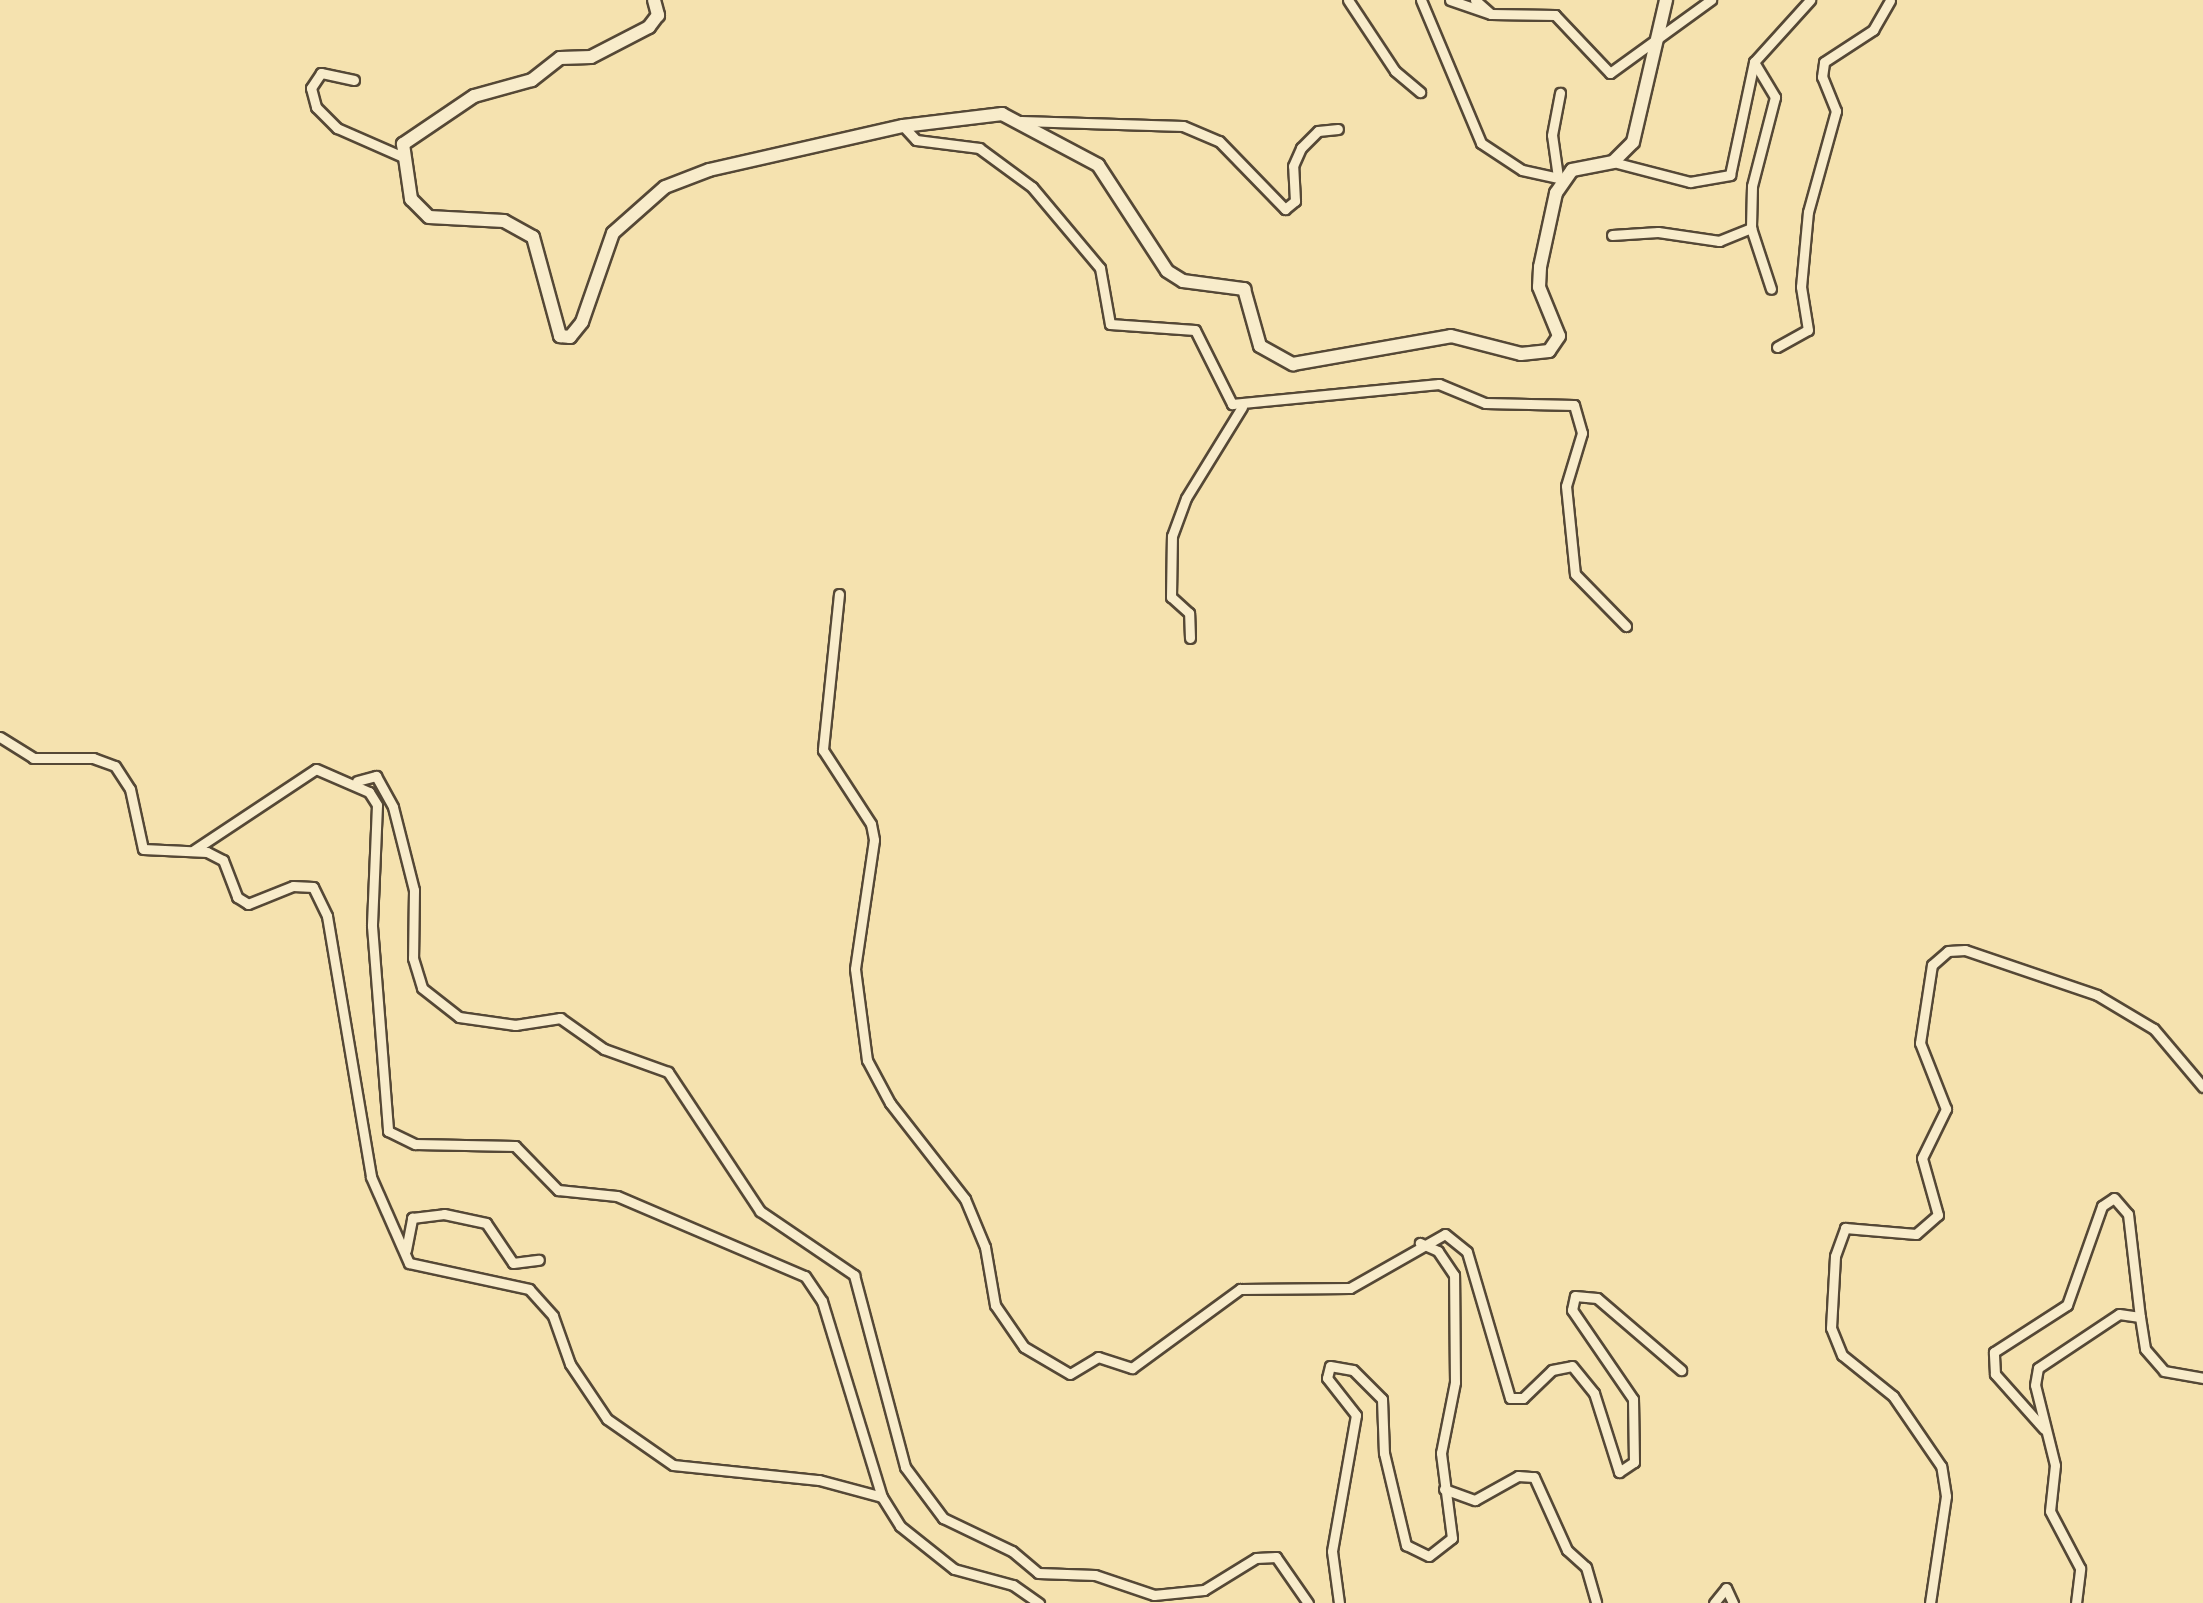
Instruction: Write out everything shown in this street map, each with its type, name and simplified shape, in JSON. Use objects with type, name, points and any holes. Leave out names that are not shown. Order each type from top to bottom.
[{"type":"street","points":[[654,0],[658,15],[649,27],[591,57],[560,58],[532,80],[474,96],[409,135],[401,156],[411,199],[429,217],[504,221],[533,237],[550,320],[566,338],[582,322],[613,233],[665,187],[903,126],[1002,114],[1028,123],[1183,126],[1219,141],[1285,209],[1295,201],[1293,166],[1301,148],[1318,131],[1338,129]]},
{"type":"street","points":[[1348,0],[1395,71],[1420,92]]},
{"type":"street","points":[[1421,0],[1481,143],[1522,170],[1560,178],[1613,162],[1633,142],[1666,0]]},
{"type":"street","points":[[1450,0],[1491,14],[1555,15],[1610,73],[1711,0]]},
{"type":"street","points":[[1475,0],[1491,14]]},
{"type":"street","points":[[1613,162],[1690,182],[1724,179],[1733,169],[1754,62],[1810,0]]},
{"type":"street","points":[[1777,347],[1808,330],[1801,287],[1808,212],[1836,111],[1822,77],[1824,62],[1873,30],[1890,0]]},
{"type":"street","points":[[1754,62],[1775,97],[1752,186],[1751,228],[1771,289]]},
{"type":"street","points":[[354,80],[321,73],[311,88],[316,107],[337,128],[401,156]]},
{"type":"street","points":[[1002,114],[1098,165],[1167,271],[1183,281],[1244,289],[1260,346],[1293,364],[1451,336],[1521,354],[1549,351],[1559,336],[1539,287],[1540,267],[1560,178],[1552,135],[1560,93]]},
{"type":"street","points":[[903,126],[916,140],[979,148],[1032,187],[1100,268],[1110,324],[1195,330],[1219,390],[1242,407],[1439,384],[1485,403],[1569,402],[1582,422],[1566,486],[1575,574],[1626,626]]},
{"type":"street","points":[[1612,235],[1658,232],[1719,241],[1751,228]]},
{"type":"street","points":[[1190,638],[1189,613],[1171,597],[1172,536],[1186,498],[1242,407]]},
{"type":"street","points":[[839,594],[823,750],[871,824],[874,840],[855,969],[867,1060],[890,1103],[965,1199],[982,1235],[995,1305],[1024,1347],[1070,1374],[1098,1357],[1132,1368],[1240,1289],[1350,1288],[1420,1243],[1445,1234],[1467,1252],[1510,1398],[1523,1398],[1562,1364],[1580,1372],[1599,1406],[1619,1472],[1634,1462],[1633,1399],[1572,1310],[1575,1296],[1597,1298],[1681,1370]]},
{"type":"street","points":[[0,737],[33,758],[93,758],[115,766],[130,789],[143,849],[194,850],[223,860],[237,897],[248,904],[304,884],[321,899],[371,1177],[417,1270],[529,1289],[553,1316],[574,1372],[607,1419],[673,1465],[819,1480],[882,1497]]},
{"type":"street","points":[[194,850],[303,774],[316,769],[357,781],[376,776],[393,807],[414,890],[413,958],[422,988],[459,1017],[515,1025],[560,1018],[604,1049],[668,1072],[760,1211],[854,1275],[905,1467],[943,1518],[1012,1551],[1038,1573],[1095,1575],[1154,1595],[1204,1590],[1256,1558],[1276,1557],[1308,1603]]},
{"type":"street","points":[[357,781],[377,805],[372,926],[388,1131],[415,1144],[515,1146],[558,1190],[641,1204],[805,1276],[822,1301],[882,1497],[900,1526],[954,1569],[1013,1585],[1039,1603]]},
{"type":"street","points":[[1930,1603],[1946,1496],[1941,1466],[1893,1396],[1842,1355],[1831,1328],[1835,1256],[1845,1228],[1916,1234],[1938,1215],[1922,1158],[1946,1109],[1920,1043],[1932,965],[1948,951],[1965,950],[2097,995],[2154,1029],[2203,1087]]},
{"type":"street","points":[[2048,1435],[1995,1374],[1994,1352],[2067,1305],[2102,1206],[2114,1198],[2128,1214],[2145,1349],[2164,1371],[2203,1378]]},
{"type":"street","points":[[406,1253],[407,1224],[427,1213],[486,1223],[513,1263],[539,1260]]},
{"type":"street","points":[[1339,1603],[1332,1551],[1356,1415],[1327,1378],[1330,1366],[1353,1370],[1382,1399],[1402,1537],[1418,1554],[1451,1545],[1441,1453],[1455,1382],[1454,1275],[1438,1251],[1420,1243]]},
{"type":"street","points":[[2076,1603],[2080,1568],[2050,1511],[2055,1465],[2035,1385],[2038,1368],[2113,1315],[2140,1317]]},
{"type":"street","points":[[1444,1489],[1475,1500],[1518,1476],[1534,1477],[1567,1550],[1586,1567],[1596,1603]]},
{"type":"street","points":[[1714,1603],[1726,1588],[1733,1603]]}]
